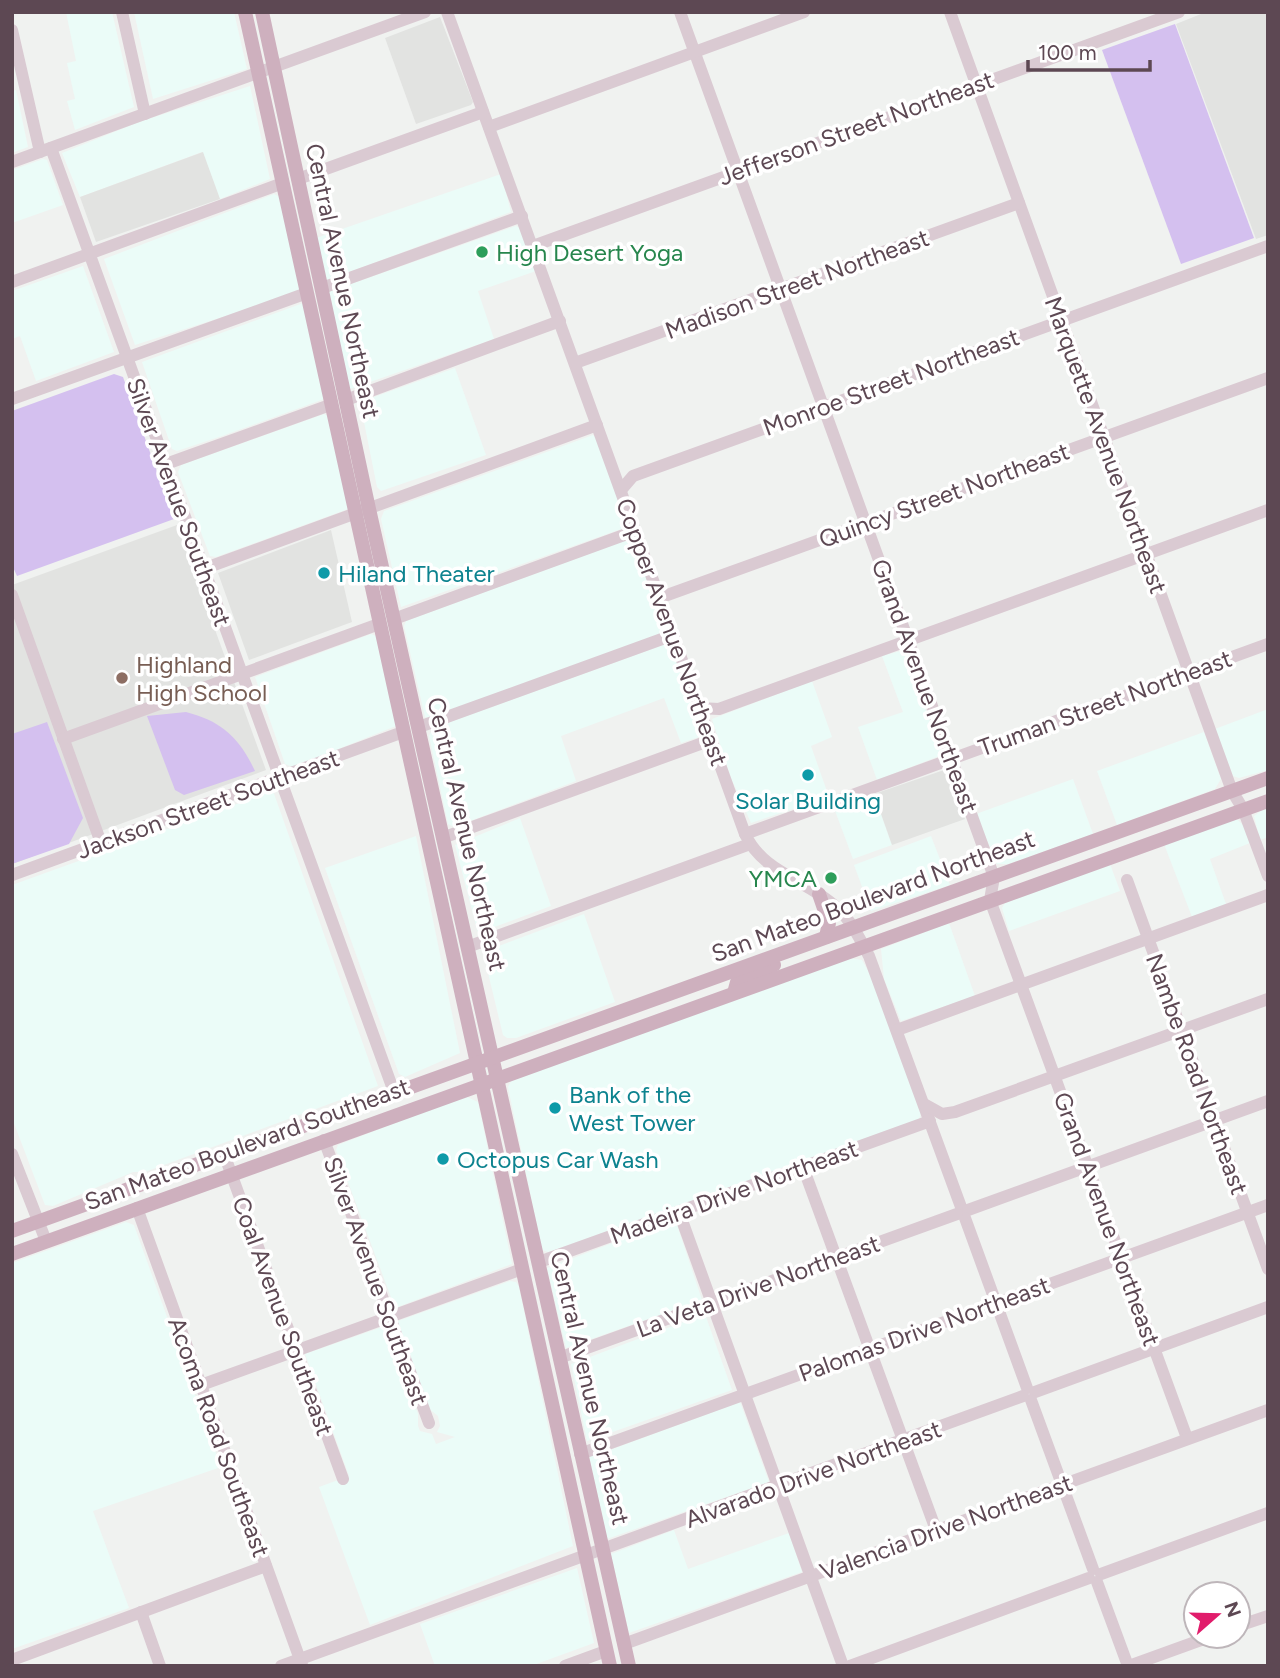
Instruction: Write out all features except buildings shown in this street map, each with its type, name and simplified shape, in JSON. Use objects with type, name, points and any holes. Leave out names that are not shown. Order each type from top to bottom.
[{"type":"main road","points":[[245,12],[610,1666]]},
{"type":"main road","name":"Central Avenue Northeast","points":[[262,12],[369,509],[470,946],[580,1454],[629,1666]]},
{"type":"main road","name":"San Mateo Boulevard Northeast","points":[[493,1056],[1268,778]]},
{"type":"main road","name":"San Mateo Boulevard Northeast","points":[[498,1078],[1268,801]]},
{"type":"main road","points":[[818,894],[829,923],[826,937]]},
{"type":"main road","points":[[734,993],[737,982],[793,956],[800,947]]},
{"type":"main road","name":"San Mateo Boulevard Southeast","points":[[12,1231],[493,1056]]},
{"type":"main road","name":"San Mateo Boulevard Southeast","points":[[12,1254],[498,1078]]},
{"type":"street","points":[[122,12],[145,114]]},
{"type":"street","points":[[12,162],[425,12]]},
{"type":"street","name":"Copper Avenue Northeast","points":[[447,12],[748,839],[774,870],[838,908],[864,946],[1128,1666]]},
{"type":"street","name":"Grand Avenue Northeast","points":[[680,12],[994,877],[990,900],[1187,1438]]},
{"type":"street","points":[[489,127],[804,12]]},
{"type":"street","name":"Marquette Avenue Northeast","points":[[950,12],[1232,791],[1244,809],[1268,876]]},
{"type":"street","name":"Jefferson Street Northeast","points":[[533,247],[1179,12]]},
{"type":"street","name":"Silver Avenue Southeast","points":[[12,30],[17,79],[90,254],[394,1092]]},
{"type":"street","points":[[298,179],[484,112]]},
{"type":"street","points":[[12,282],[282,183]]},
{"type":"street","name":"Madison Street Northeast","points":[[575,363],[782,291],[1019,203]]},
{"type":"street","points":[[321,288],[522,216]]},
{"type":"street","name":"Monroe Street Northeast","points":[[621,490],[633,476],[1268,246]]},
{"type":"street","points":[[12,399],[307,293]]},
{"type":"street","points":[[345,400],[560,321]]},
{"type":"street","name":"Quincy Street Northeast","points":[[659,598],[1268,378]]},
{"type":"street","points":[[166,464],[330,405]]},
{"type":"street","points":[[203,569],[597,425]]},
{"type":"street","points":[[613,469],[633,476]]},
{"type":"street","points":[[699,708],[719,709],[1268,510]]},
{"type":"street","points":[[394,619],[635,531]]},
{"type":"street","points":[[12,595],[101,843]]},
{"type":"street","points":[[63,739],[379,624]]},
{"type":"street","points":[[27,634],[40,629]]},
{"type":"street","points":[[419,727],[673,635]]},
{"type":"street","name":"Truman Street Northeast","points":[[470,946],[951,759],[1268,645]]},
{"type":"street","points":[[706,725],[719,709]]},
{"type":"street","name":"Jackson Street Southeast","points":[[12,875],[403,733]]},
{"type":"street","points":[[445,837],[711,740]]},
{"type":"street","name":"Nambe Road Northeast","points":[[1127,880],[1268,1269]]},
{"type":"street","points":[[897,1030],[1268,895]]},
{"type":"street","points":[[924,1104],[939,1113],[955,1112],[1268,999]]},
{"type":"street","name":"La Veta Drive Northeast","points":[[559,1358],[1268,1101]]},
{"type":"street","name":"Madeira Drive Northeast","points":[[538,1262],[930,1121]]},
{"type":"street","name":"Silver Avenue Southeast","points":[[324,1140],[429,1423]]},
{"type":"street","points":[[12,1154],[46,1241]]},
{"type":"street","name":"Coal Avenue Southeast","points":[[224,1154],[343,1479]]},
{"type":"street","points":[[803,1167],[936,1531]]},
{"type":"street","name":"Palomas Drive Northeast","points":[[580,1454],[1268,1205]]},
{"type":"street","name":"Acoma Road Southeast","points":[[137,1208],[301,1662]]},
{"type":"street","points":[[679,1212],[843,1666]]},
{"type":"street","points":[[201,1385],[522,1269]]},
{"type":"street","name":"Alvarado Drive Northeast","points":[[281,1666],[301,1662],[585,1555],[1268,1307]]},
{"type":"street","name":"Valencia Drive Northeast","points":[[624,1644],[1268,1410]]},
{"type":"street","points":[[850,1666],[1268,1513]]},
{"type":"street","points":[[12,1660],[266,1566]]},
{"type":"street","points":[[141,1612],[160,1666]]},
{"type":"street","points":[[1128,1666],[1182,1647]]},
{"type":"street","points":[[565,1666],[606,1651]]},
{"type":"shaded area","points":[[66,12],[112,12],[134,107],[75,130],[67,101],[75,99],[67,63],[76,61]]},
{"type":"shaded area","points":[[134,12],[234,12],[247,69],[153,99]]},
{"type":"shaded area","points":[[1206,12],[1268,12],[1268,235],[1256,239],[1176,24]]},
{"type":"shaded area","points":[[440,17],[473,102],[416,124],[385,38]]},
{"type":"shaded area","points":[[1175,24],[1254,238],[1181,264],[1102,50]]},
{"type":"shaded area","points":[[250,86],[270,179],[220,199],[202,152],[80,197],[62,153],[139,122]]},
{"type":"shaded area","points":[[16,90],[28,147],[12,153],[12,91]]},
{"type":"shaded area","points":[[203,152],[220,199],[96,242],[80,197]]},
{"type":"shaded area","points":[[47,160],[63,205],[12,223],[12,170]]},
{"type":"shaded area","points":[[501,174],[511,212],[325,281],[316,238]]},
{"type":"shaded area","points":[[274,194],[280,197],[304,291],[135,345],[104,259]]},
{"type":"shaded area","points":[[516,226],[520,228],[536,271],[478,291],[494,339],[350,389],[328,292]]},
{"type":"shaded area","points":[[83,266],[114,352],[36,381],[20,336],[12,339],[12,291]]},
{"type":"shaded area","points":[[306,302],[324,399],[177,451],[172,449],[142,362]]},
{"type":"shaded area","points":[[455,368],[486,455],[381,491],[377,487],[360,402]]},
{"type":"shaded area","points":[[114,374],[123,377],[174,519],[17,576],[12,565],[12,411]]},
{"type":"shaded area","points":[[324,414],[328,416],[348,509],[216,557],[210,556],[178,472],[181,465]]},
{"type":"shaded area","points":[[593,435],[597,439],[627,527],[401,607],[381,519],[384,511]]},
{"type":"shaded area","name":"Highland High School","points":[[177,525],[266,770],[12,864],[12,585]]},
{"type":"shaded area","points":[[331,530],[352,622],[249,660],[218,573]]},
{"type":"shaded area","points":[[632,540],[665,627],[662,634],[430,718],[425,717],[404,626],[406,621]]},
{"type":"shaded area","points":[[371,634],[376,636],[396,726],[293,767],[285,764],[255,677]]},
{"type":"shaded area","points":[[666,644],[672,647],[701,730],[699,737],[681,743],[664,698],[561,736],[576,781],[454,827],[448,824],[429,736],[433,728]]},
{"type":"shaded area","points":[[904,650],[942,755],[877,780],[858,727],[903,712],[882,656]]},
{"type":"shaded area","points":[[812,681],[832,737],[811,746],[829,797],[751,823],[731,778],[712,719]]},
{"type":"shaded area","points":[[1268,709],[1268,770],[1239,778],[1233,776],[1215,729]]},
{"type":"shaded area","points":[[186,712],[209,720],[228,732],[255,771],[184,795],[175,790],[147,716]]},
{"type":"shaded area","points":[[47,722],[83,818],[69,844],[12,864],[12,734]]},
{"type":"shaded area","points":[[1204,732],[1221,779],[1215,789],[1117,825],[1097,771]]},
{"type":"shaded area","points":[[947,769],[965,819],[892,845],[874,794]]},
{"type":"shaded area","points":[[1073,779],[1093,834],[1008,864],[997,864],[976,814]]},
{"type":"shaded area","points":[[273,791],[378,1086],[145,1172],[133,1172],[53,1206],[45,1205],[12,1118],[12,885]]},
{"type":"shaded area","points":[[874,794],[892,845],[853,859],[834,808]]},
{"type":"shaded area","points":[[1268,806],[1268,837],[1260,840],[1254,816]]},
{"type":"shaded area","points":[[520,818],[551,906],[478,933],[455,845]]},
{"type":"shaded area","points":[[1237,819],[1244,826],[1250,843],[1210,859],[1226,904],[1192,917],[1164,844]]},
{"type":"shaded area","points":[[416,836],[460,1053],[405,1077],[399,1074],[325,868]]},
{"type":"shaded area","points":[[931,836],[950,885],[871,911],[854,865]]},
{"type":"shaded area","points":[[1110,864],[1120,891],[1009,931],[1002,908],[1005,903]]},
{"type":"shaded area","points":[[584,914],[615,1002],[516,1038],[507,1038],[503,1035],[483,952]]},
{"type":"shaded area","points":[[949,923],[975,996],[901,1021],[884,979],[881,949]]},
{"type":"shaded area","points":[[849,958],[862,960],[874,982],[921,1113],[919,1119],[600,1234],[548,1252],[542,1250],[508,1087],[511,1081]]},
{"type":"shaded area","points":[[465,1096],[478,1102],[512,1264],[395,1308],[336,1150],[338,1145]]},
{"type":"shaded area","points":[[670,1221],[677,1225],[702,1300],[566,1348],[547,1268]]},
{"type":"shaded area","points":[[126,1222],[134,1225],[221,1467],[93,1511],[129,1608],[12,1649],[12,1263]]},
{"type":"shaded area","points":[[510,1281],[516,1282],[519,1287],[573,1546],[370,1625],[319,1487],[349,1476],[305,1354],[385,1326],[418,1414],[420,1431],[432,1434],[436,1444],[455,1437],[437,1432],[440,1426],[438,1416],[427,1407],[398,1321]]},
{"type":"shaded area","points":[[705,1314],[732,1390],[587,1441],[571,1364]]},
{"type":"shaded area","points":[[740,1402],[769,1482],[607,1539],[589,1455],[599,1454]]},
{"type":"shaded area","points":[[674,1530],[688,1569],[789,1533],[802,1572],[629,1633],[611,1554]]},
{"type":"shaded area","points":[[577,1568],[594,1643],[531,1666],[435,1666],[420,1624]]},
{"type":"place","name":"High Desert Yoga","points":[[482,252]]},
{"type":"place","name":"Hiland Theater","points":[[324,573]]},
{"type":"place","name":"Highland High School","points":[[122,678]]},
{"type":"place","name":"Solar Building","points":[[808,775]]},
{"type":"place","name":"YMCA","points":[[831,878]]},
{"type":"place","name":"Bank of the West Tower","points":[[555,1108]]},
{"type":"place","name":"Octopus Car Wash","points":[[443,1159]]}]
